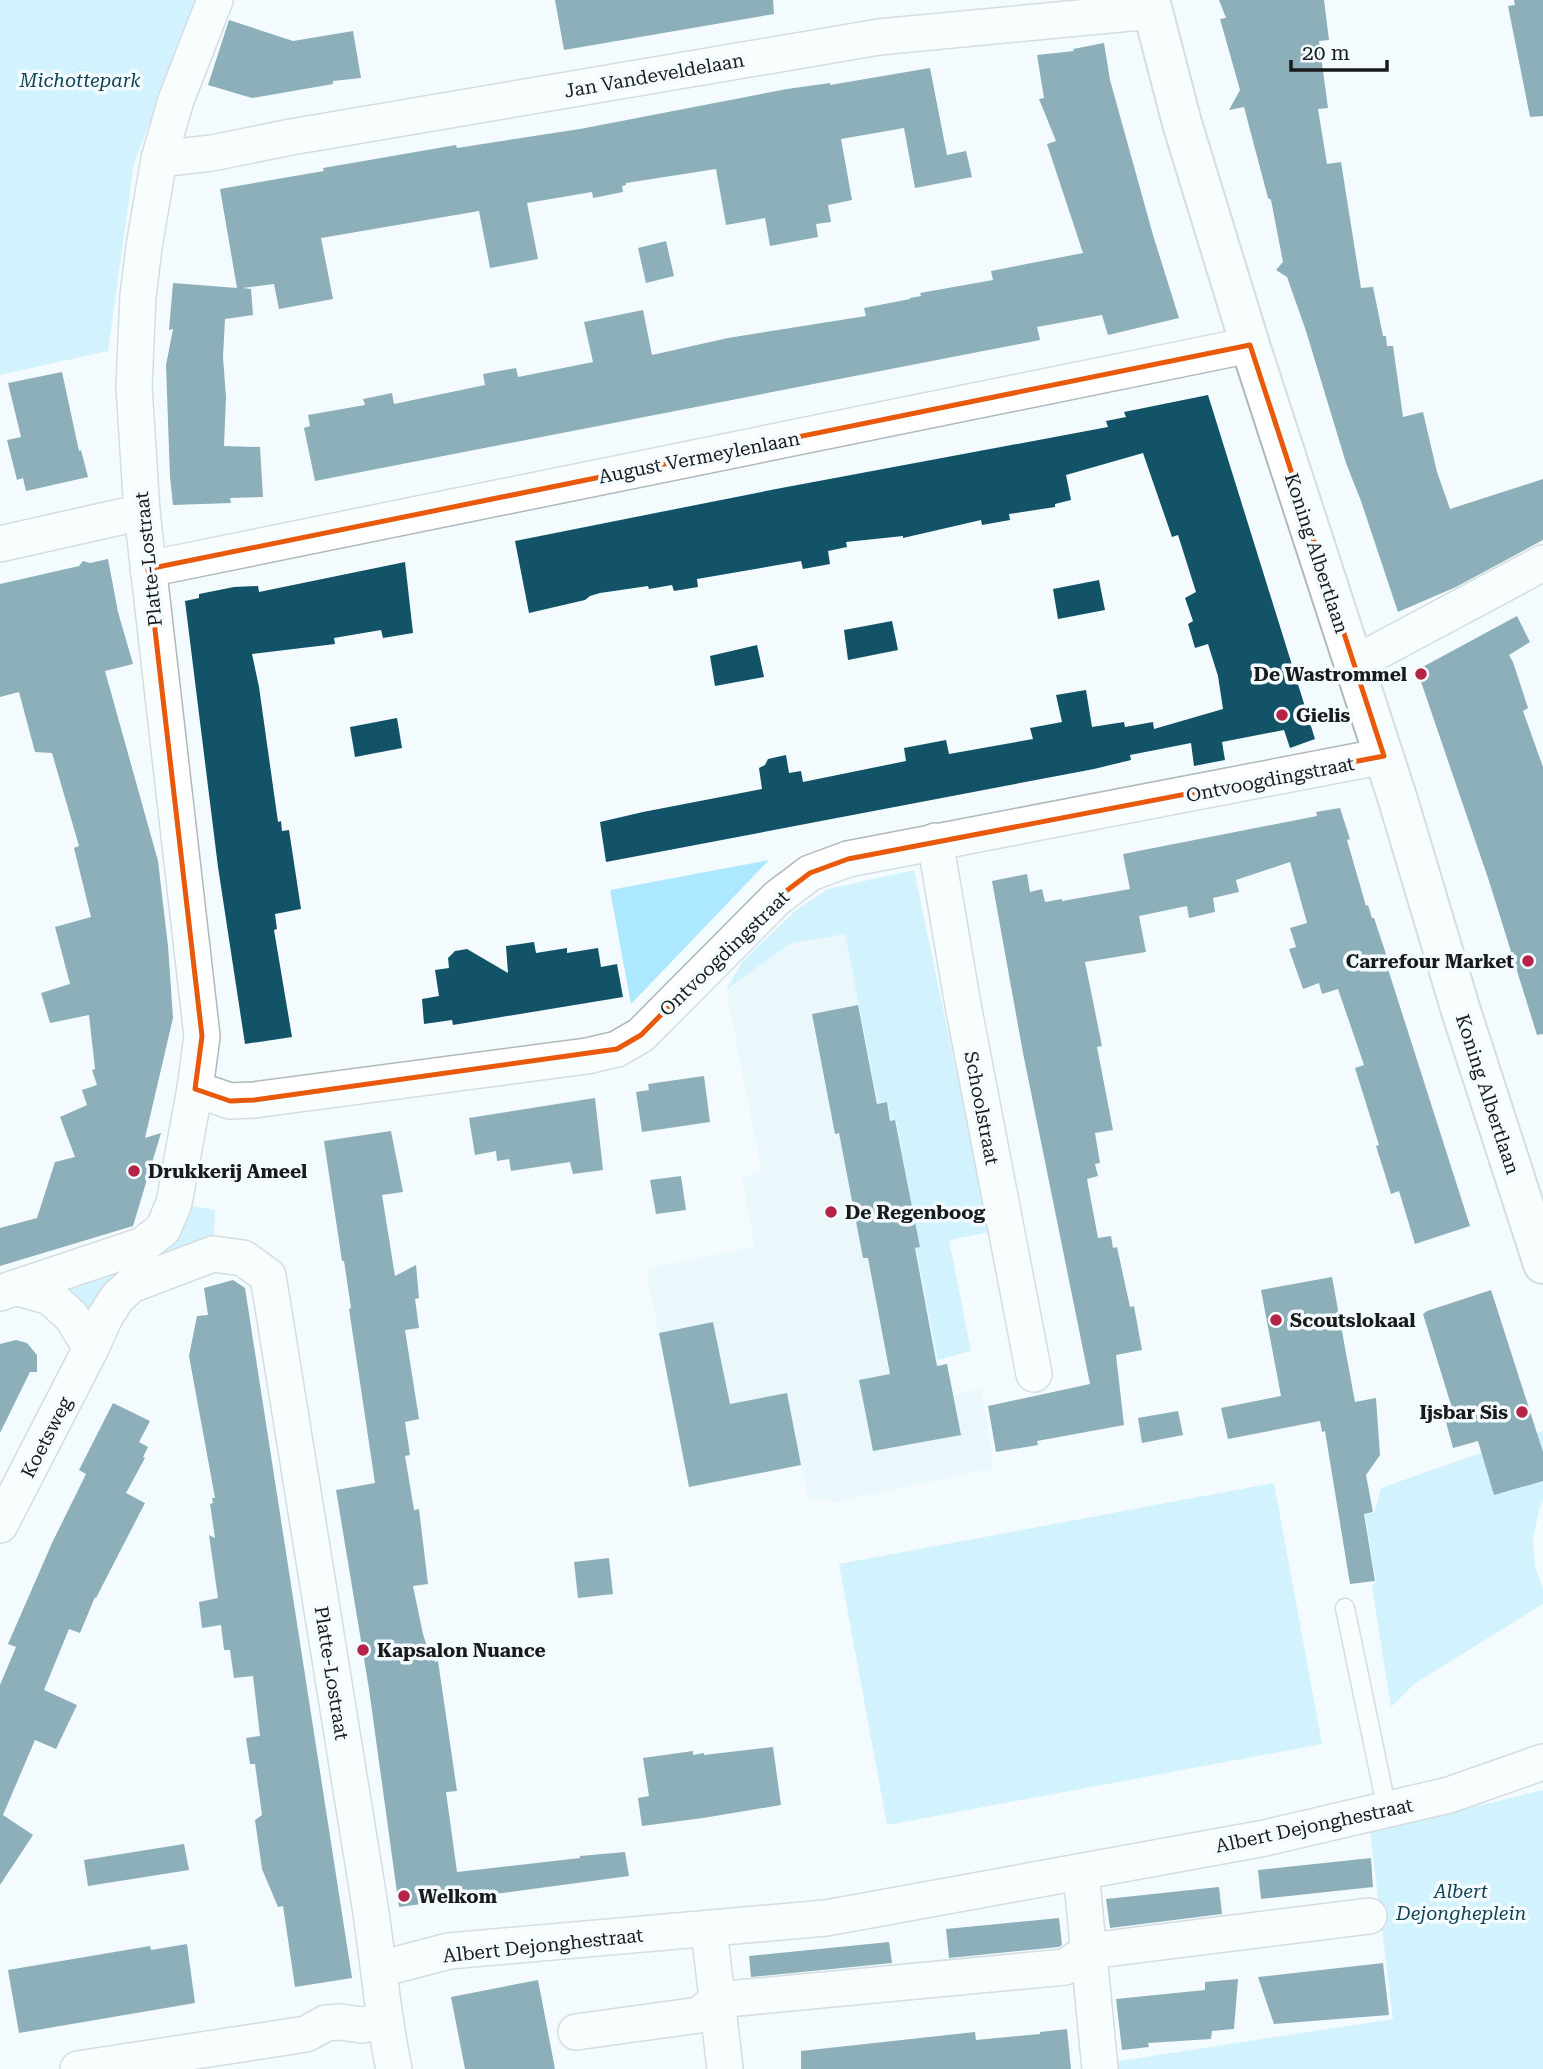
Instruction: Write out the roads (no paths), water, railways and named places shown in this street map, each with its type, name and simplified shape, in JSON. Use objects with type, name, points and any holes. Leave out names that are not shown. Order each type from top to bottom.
[{"type":"street","name":"Platte-Lostraat","points":[[9,1291],[143,1245],[163,1229],[174,1203],[195,1089],[202,1036],[142,512],[134,387],[138,296],[159,159],[176,100],[215,0]]},
{"type":"street","name":"Jan Vandeveldelaan","points":[[159,159],[212,153],[879,37],[1151,5]]},
{"type":"street","name":"Koning Albertlaan","points":[[1151,5],[1182,124],[1250,345],[1384,757],[1461,1011],[1543,1264]]},
{"type":"street","name":"August Vermeylenlaan","points":[[148,569],[1250,345]]},
{"type":"street","points":[[0,544],[142,512]]},
{"type":"street","points":[[1354,664],[1543,563]]},
{"type":"street","name":"Ontvoogdingstraat","points":[[195,1089],[230,1101],[254,1100],[587,1056],[617,1049],[641,1035],[777,898],[810,873],[848,859],[935,841],[1384,757]]},
{"type":"street","name":"Schoolstraat","points":[[935,841],[965,1018],[1034,1374]]},
{"type":"street","name":"Koetsweg","points":[[0,1525],[91,1348],[104,1317],[117,1298],[131,1285],[213,1254],[243,1258],[268,1276]]},
{"type":"street","name":"Platte-Lostraat","points":[[268,1276],[394,2069]]},
{"type":"street","points":[[9,1291],[50,1297],[71,1316],[91,1348]]},
{"type":"street","name":"Albert Dejonghestraat","points":[[380,1969],[449,1951],[826,1917],[1081,1872],[1265,1838],[1387,1810],[1449,1795],[1543,1762]]},
{"type":"street","points":[[1081,1872],[1100,2069]]},
{"type":"street","points":[[576,2032],[699,2015],[717,2000],[1065,1967],[1089,1951],[1369,1916]]},
{"type":"street","points":[[709,1929],[725,2069]]},
{"type":"street","points":[[78,2069],[306,2034],[326,2023],[362,2025],[385,2021]]},
{"type":"lane","points":[[1345,1608],[1387,1810]]},
{"type":"place","name":"De Wastrommel","points":[[1421,674]]},
{"type":"place","name":"Gielis","points":[[1282,715]]},
{"type":"place","name":"Carrefour Market","points":[[1528,961]]},
{"type":"place","name":"Drukkerij Ameel","points":[[134,1171]]},
{"type":"place","name":"De Regenboog","points":[[831,1212]]},
{"type":"place","name":"Scoutslokaal","points":[[1276,1320]]},
{"type":"place","name":"Ijsbar Sis","points":[[1522,1412]]},
{"type":"place","name":"Kapsalon Nuance","points":[[363,1650]]},
{"type":"place","name":"Welkom","points":[[404,1896]]},
{"type":"park label","name":"Michottepark","points":[[80,80]]},
{"type":"park label","name":"Albert Dejongheplein","points":[[1461,1902]]}]
